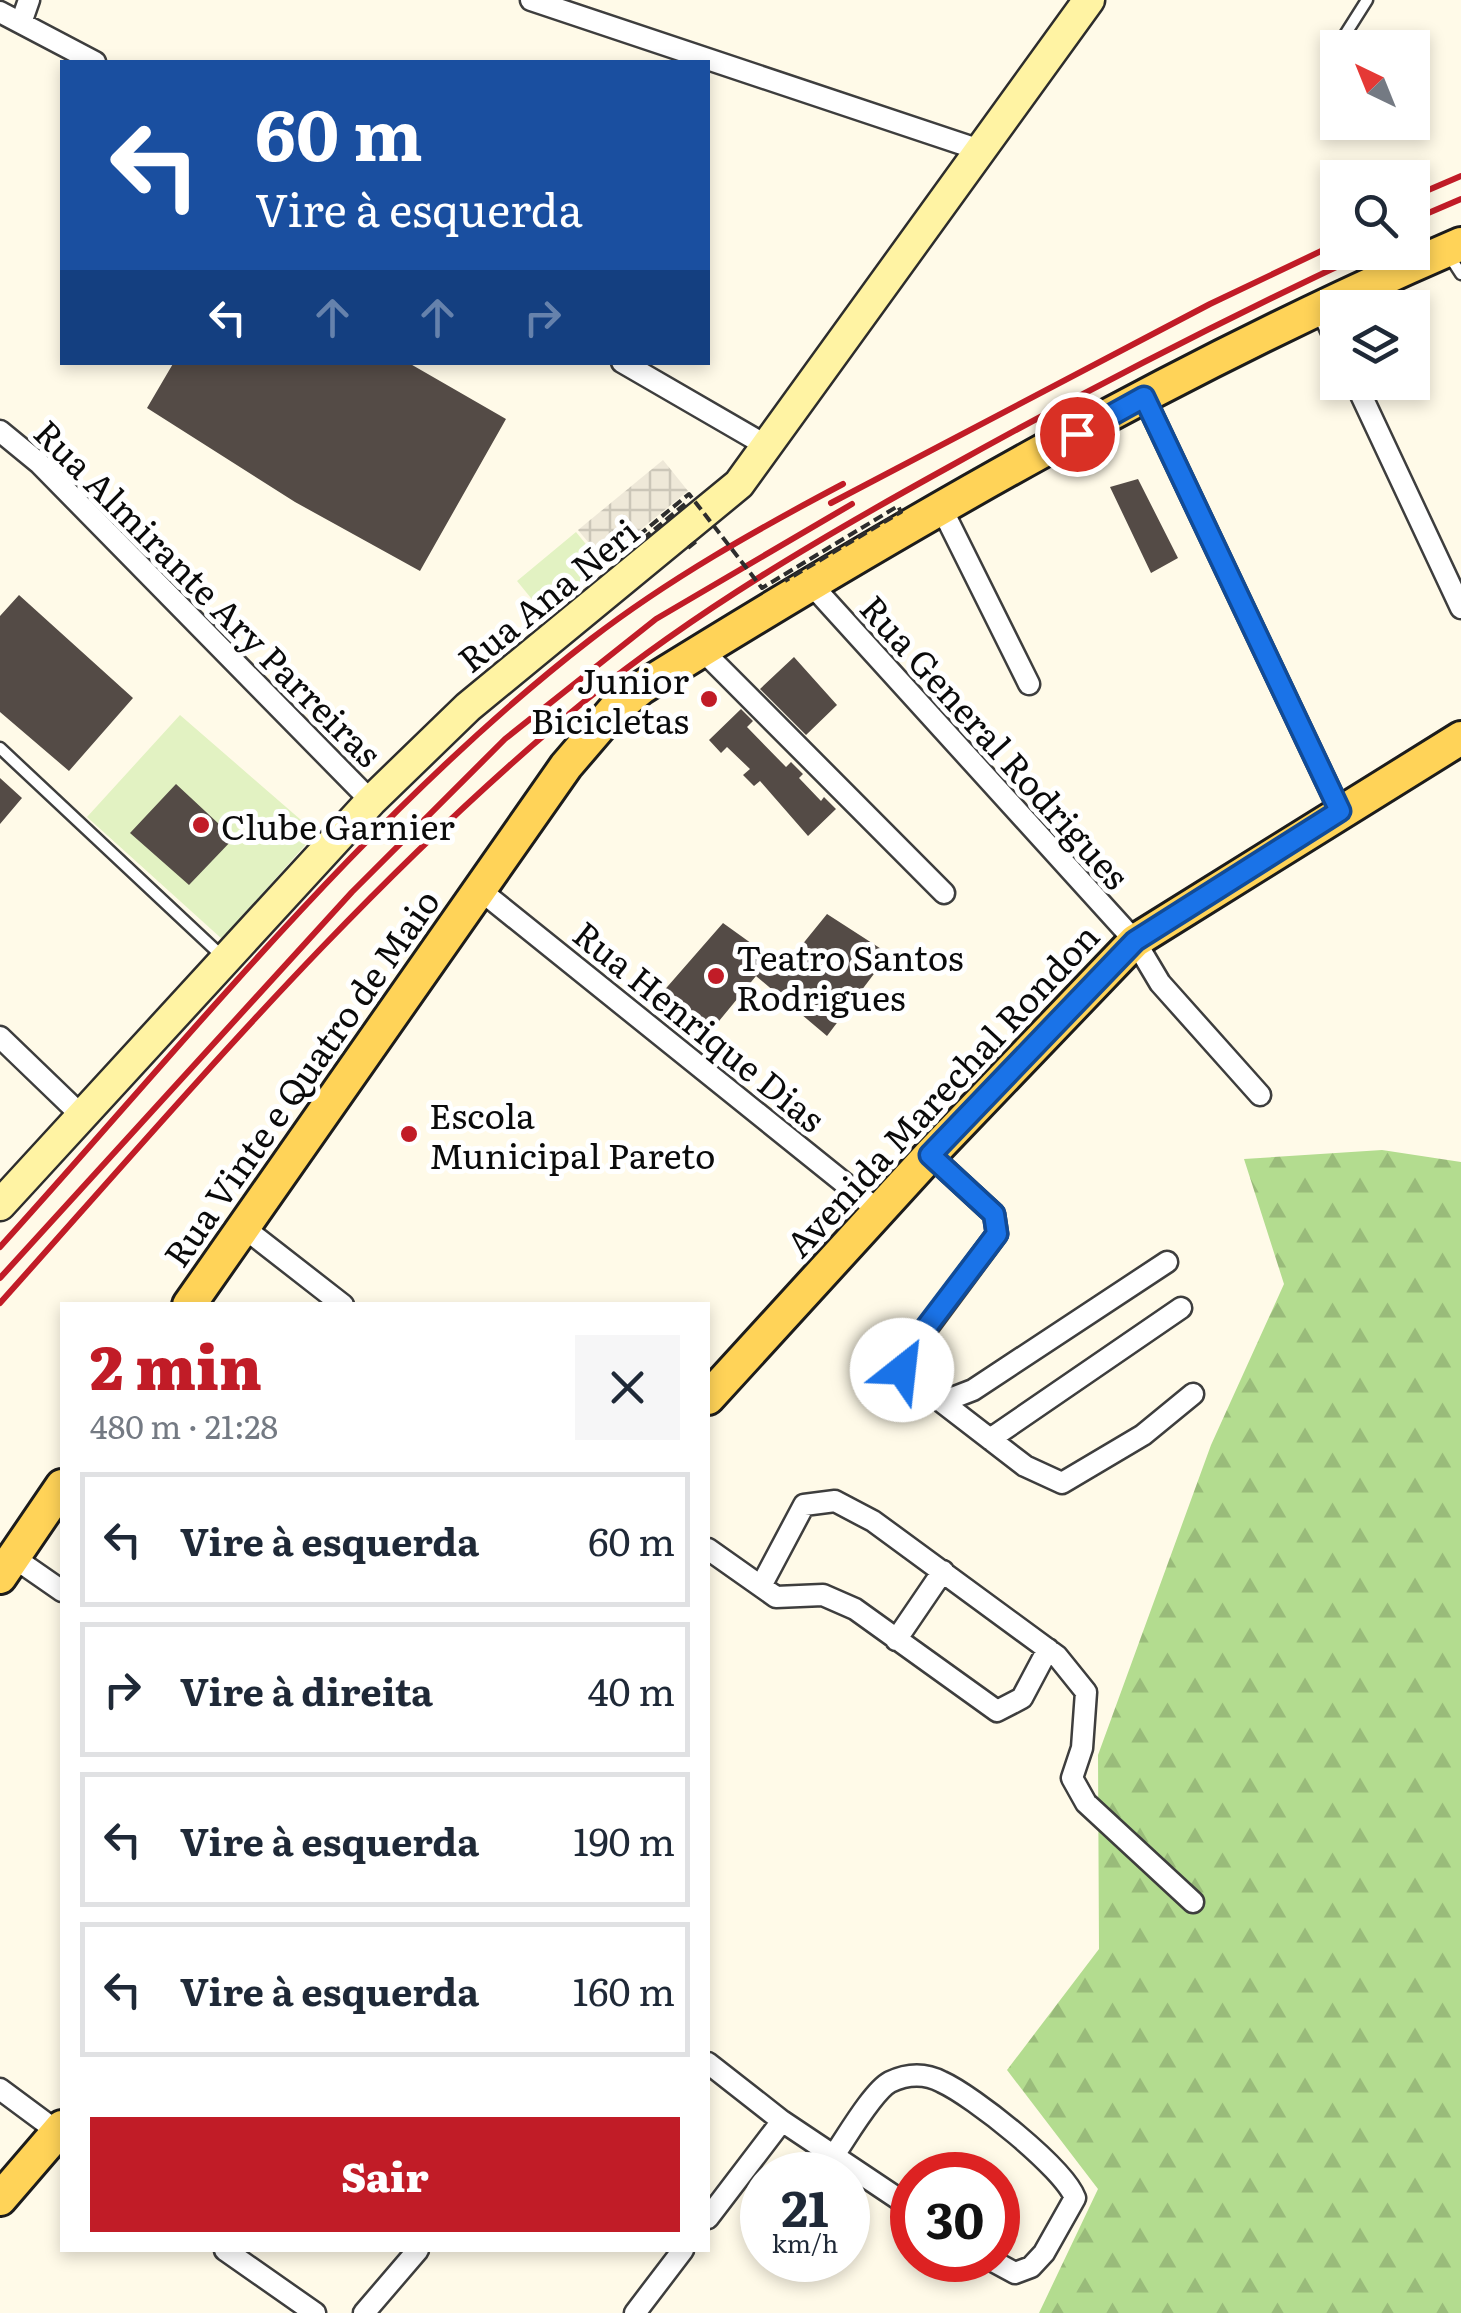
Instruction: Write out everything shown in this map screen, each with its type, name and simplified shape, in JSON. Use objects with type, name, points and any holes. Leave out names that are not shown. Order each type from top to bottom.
[{"type":"main road","name":"Rua Ana Neri","points":[[0,1205],[371,801],[468,706],[724,498],[767,446],[1090,0]]},
{"type":"main road","name":"Rua Vinte e Quatro de Maio","points":[[1369,290],[1456,256]]},
{"type":"main road","name":"Rua Vinte e Quatro de Maio","points":[[191,1302],[588,737],[641,688],[797,582],[942,509],[1144,397],[1320,309]]},
{"type":"main road","name":"Avenida Marechal Rondon","points":[[710,1396],[930,1155],[1135,941],[1461,738]]},
{"type":"main road","points":[[6,1567],[60,1489]]},
{"type":"main road","points":[[0,2199],[60,2133]]},
{"type":"street","points":[[21,24],[29,0]]},
{"type":"street","points":[[531,0],[554,4],[983,151]]},
{"type":"street","points":[[0,12],[90,60]]},
{"type":"street","points":[[627,365],[767,446]]},
{"type":"street","points":[[1144,397],[1340,811]]},
{"type":"street","points":[[1363,400],[1461,608]]},
{"type":"street","name":"Rua Almirante Ary Parreiras","points":[[0,431],[38,463],[371,801]]},
{"type":"street","points":[[942,509],[1030,684]]},
{"type":"street","name":"Rua General Rodrigues","points":[[797,582],[1135,941],[1160,983],[1260,1095]]},
{"type":"street","points":[[702,650],[944,894]]},
{"type":"street","name":"Rua Henrique Dias","points":[[480,890],[879,1211]]},
{"type":"street","points":[[0,1037],[82,1116]]},
{"type":"street","points":[[930,1155],[994,1214],[997,1234],[902,1362],[909,1378],[1025,1466],[1062,1482],[1143,1435],[1193,1394]]},
{"type":"street","points":[[243,1227],[339,1302]]},
{"type":"street","points":[[942,1402],[973,1390],[1166,1262]]},
{"type":"street","points":[[990,1439],[1181,1308]]},
{"type":"street","points":[[761,1586],[804,1505],[815,1500],[835,1502],[873,1521],[943,1571],[1048,1649],[1086,1692],[1082,1748],[1072,1778],[1086,1803],[1193,1902]]},
{"type":"street","points":[[710,1550],[776,1597],[822,1594],[855,1609],[997,1711],[1022,1698],[1048,1649]]},
{"type":"street","points":[[6,1567],[60,1591]]},
{"type":"street","points":[[896,1640],[943,1571]]},
{"type":"street","points":[[710,2065],[829,2152]]},
{"type":"street","points":[[836,2152],[886,2084],[915,2074],[942,2082],[1039,2154],[1067,2180],[1076,2198],[1031,2267],[1020,2271]]},
{"type":"street","points":[[0,2090],[60,2131]]},
{"type":"street","points":[[710,2215],[782,2121]]},
{"type":"street","points":[[229,2252],[315,2313]]},
{"type":"street","points":[[364,2313],[416,2252]]},
{"type":"street","points":[[635,2313],[681,2252]]},
{"type":"lane","points":[[1348,30],[1367,0]]},
{"type":"lane","points":[[0,748],[224,959]]},
{"type":"path","points":[[685,504],[614,563],[610,559],[689,494],[762,588],[898,506],[901,512],[797,582]]},
{"type":"path","points":[[688,548],[698,540]]},
{"type":"green space","points":[[576,532],[603,565],[544,614],[517,581]]},
{"type":"green space","name":"Clube Garnier","points":[[180,715],[316,833],[222,939],[87,817]]},
{"type":"green space","points":[[1382,1150],[1461,1162],[1461,2313],[1039,2313],[1098,2189],[1007,2070],[1099,1949],[1098,1755],[1211,1445],[1284,1284],[1244,1159]]},
{"type":"shaded area","points":[[663,460],[688,491],[603,560],[578,530]]},
{"type":"building","points":[[172,365],[412,365],[506,419],[420,571],[295,502],[147,408]]},
{"type":"building","points":[[1138,479],[1178,558],[1151,573],[1110,487]]},
{"type":"building","points":[[19,595],[133,698],[69,771],[0,712],[0,616]]},
{"type":"building","points":[[794,657],[837,705],[806,735],[760,689]]},
{"type":"building","points":[[741,709],[753,721],[747,727],[786,767],[791,762],[803,774],[799,778],[821,801],[824,797],[836,809],[808,836],[760,781],[754,786],[743,775],[750,769],[727,747],[721,753],[709,740]]},
{"type":"building","points":[[0,778],[22,798],[0,824]]},
{"type":"building","points":[[176,784],[234,838],[189,885],[130,833]]},
{"type":"building","points":[[827,914],[889,954],[827,1036],[756,976],[710,1032],[661,994],[723,923],[784,967]]},
{"type":"railway","points":[[1430,189],[1461,176]]},
{"type":"railway","points":[[1430,212],[1461,199]]},
{"type":"railway","points":[[831,503],[1210,304],[1320,252]]},
{"type":"railway","points":[[0,1303],[354,914],[506,768],[628,667],[761,576],[900,494],[1156,356],[1330,270]]},
{"type":"railway","points":[[0,1247],[357,851],[511,705],[651,596],[746,537],[843,484]]},
{"type":"railway","points":[[0,1278],[352,892],[505,739],[656,619],[852,504]]},
{"type":"place","name":"Junior Bicicletas","points":[[709,699]]},
{"type":"place","name":"Clube Garnier","points":[[201,825]]},
{"type":"place","name":"Teatro Santos Rodrigues","points":[[716,976]]},
{"type":"place","name":"Escola Municipal Pareto","points":[[409,1134]]},
{"type":"route","points":[[902,1370],[909,1350],[997,1234],[994,1214],[930,1155],[1135,941],[1340,811],[1144,397],[1077,434]]}]
